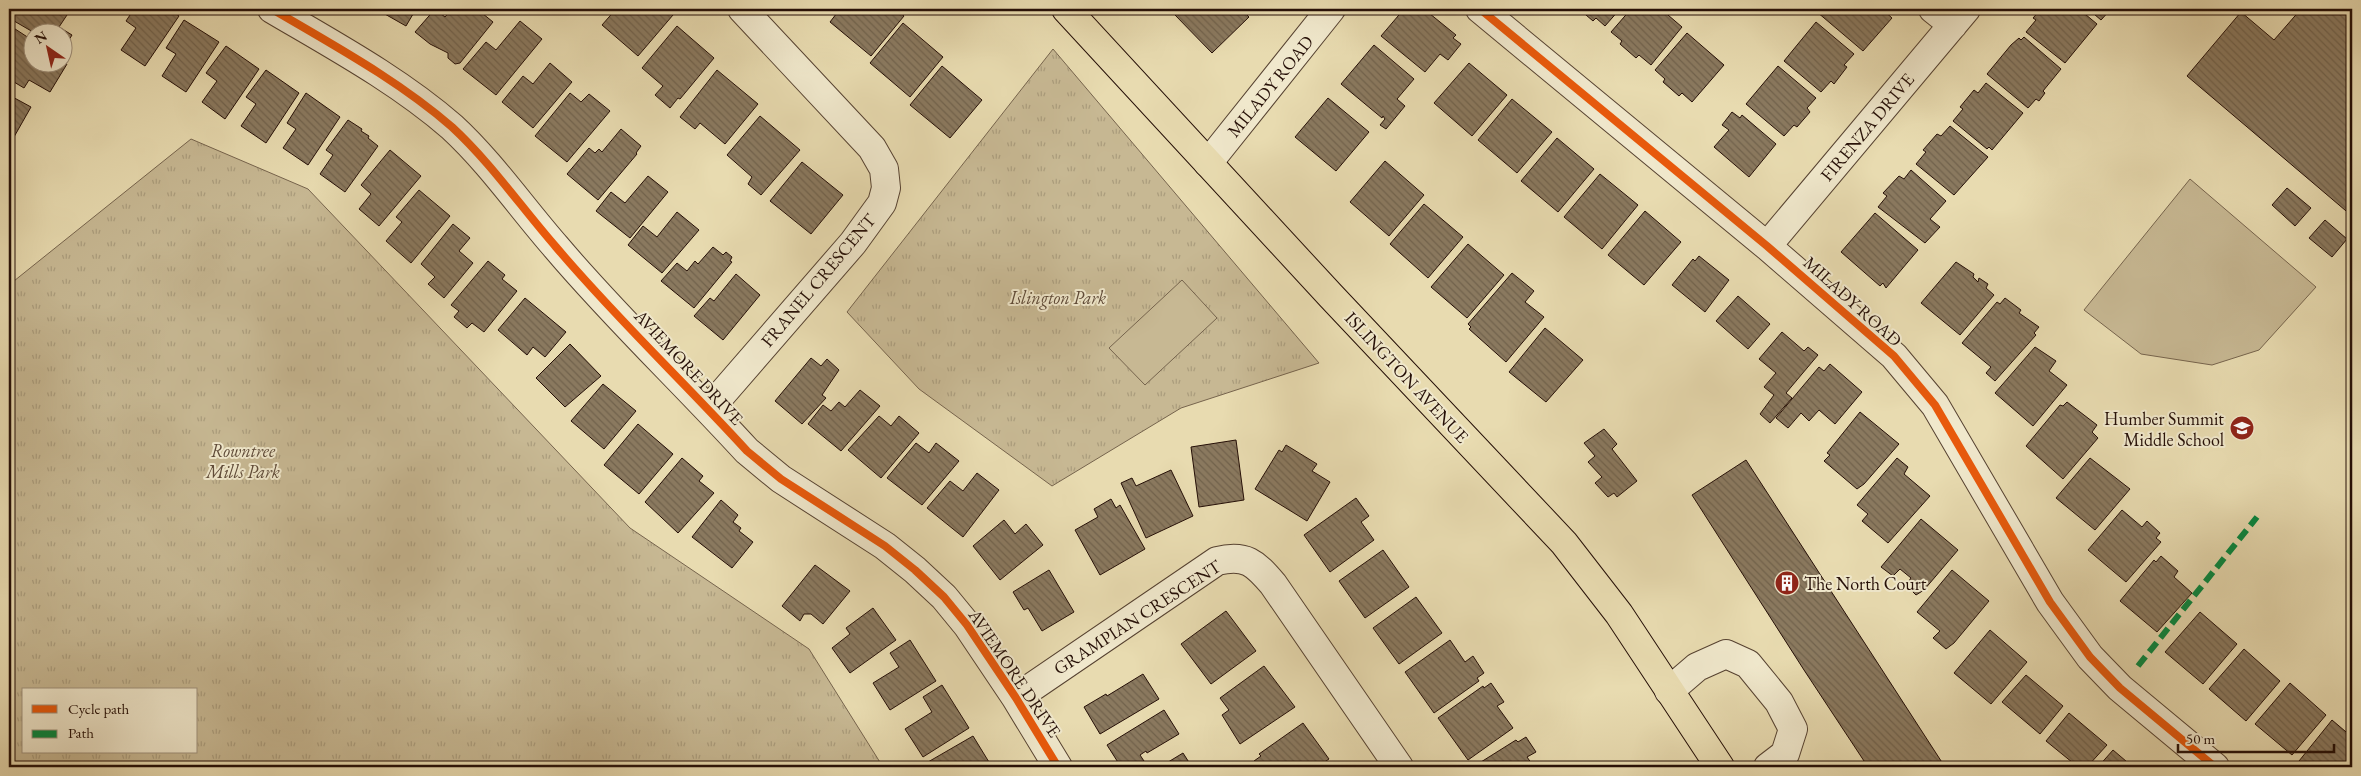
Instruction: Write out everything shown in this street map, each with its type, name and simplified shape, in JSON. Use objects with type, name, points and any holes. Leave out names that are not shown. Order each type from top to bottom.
[{"type":"main road","name":"ISLINGTON AVENUE","points":[[1066,9],[1564,542],[1619,614],[1720,767]]},
{"type":"street","name":"AVIEMORE DRIVE","points":[[272,9],[416,98],[452,128],[500,178],[556,248],[747,451],[781,479],[878,541],[915,570],[944,598],[967,625],[1016,698],[1058,767]]},
{"type":"street","name":"FRANEL CRESCENT","points":[[709,409],[853,243],[882,203],[886,188],[884,169],[872,148],[742,9]]},
{"type":"street","name":"MILADY ROAD","points":[[1208,163],[1331,9]]},
{"type":"street","name":"MILADY ROAD","points":[[1480,9],[1767,246],[1894,356],[1934,405],[2050,602],[2090,657],[2120,688],[2215,767]]},
{"type":"street","name":"FIRENZA DRIVE","points":[[1767,246],[1951,14]]},
{"type":"street","name":"GRAMPIAN CRESCENT","points":[[1016,698],[1217,561],[1233,557],[1245,560],[1258,568],[1273,584],[1399,767]]},
{"type":"street","points":[[1669,691],[1698,666],[1726,654],[1748,664],[1778,702],[1793,729],[1785,754],[1768,767]]},
{"type":"green space","name":"Islington Park","points":[[1053,49],[1319,363],[1181,408],[1052,486],[919,389],[847,312]]},
{"type":"green space","name":"Rowntree Mills Park","points":[[191,139],[308,189],[630,528],[809,649],[883,767],[9,767],[9,285]]},
{"type":"green space","points":[[2190,179],[2316,287],[2259,350],[2212,365],[2141,354],[2084,310]]},
{"type":"green space","points":[[1182,280],[1217,318],[1145,385],[1109,348]]},
{"type":"building","points":[[9,9],[71,9],[62,22],[22,22],[22,26],[9,18]]},
{"type":"building","points":[[134,9],[169,9],[179,16],[145,66],[121,50],[136,28],[126,21]]},
{"type":"building","points":[[376,9],[416,9],[406,26]]},
{"type":"building","points":[[435,9],[445,17],[452,9],[460,9],[465,13],[477,9],[493,22],[460,63],[455,64],[448,58],[448,53],[430,44],[415,32]]},
{"type":"building","points":[[616,9],[665,9],[673,15],[638,56],[602,25]]},
{"type":"building","points":[[840,9],[895,9],[904,16],[871,56],[830,22]]},
{"type":"building","points":[[1182,9],[1241,9],[1249,17],[1212,53],[1175,15]]},
{"type":"building","points":[[1404,9],[1424,9],[1456,35],[1453,38],[1461,44],[1448,60],[1440,54],[1425,72],[1381,36]]},
{"type":"building","points":[[1579,9],[1620,9],[1605,26],[1596,18],[1593,21]]},
{"type":"building","points":[[1631,9],[1661,9],[1682,27],[1651,65],[1639,55],[1636,58],[1620,44],[1622,41],[1611,32]]},
{"type":"building","points":[[1820,9],[1882,9],[1892,18],[1863,51],[1817,12]]},
{"type":"building","points":[[2041,9],[2079,9],[2097,24],[2065,63],[2026,32],[2036,20],[2033,18]]},
{"type":"building","points":[[2088,9],[2111,9],[2101,20]]},
{"type":"building","points":[[2301,9],[2352,9],[2352,216],[2187,76],[2241,12],[2274,40]]},
{"type":"building","points":[[184,20],[219,42],[186,92],[162,76],[176,54],[166,48]]},
{"type":"building","points":[[520,21],[542,39],[496,95],[463,69],[486,42],[496,50]]},
{"type":"building","points":[[1816,22],[1854,54],[1844,65],[1847,67],[1834,84],[1831,81],[1821,92],[1784,61]]},
{"type":"building","points":[[903,23],[943,57],[910,97],[870,63]]},
{"type":"building","points":[[9,25],[22,33],[22,72],[62,72],[50,92],[29,80],[24,88],[9,79]]},
{"type":"building","points":[[677,26],[714,58],[680,99],[678,98],[670,108],[655,95],[663,86],[642,68]]},
{"type":"building","points":[[1687,33],[1724,65],[1692,102],[1682,93],[1679,96],[1663,82],[1665,79],[1655,70]]},
{"type":"building","points":[[2024,37],[2061,69],[2043,91],[2045,93],[2039,101],[2036,99],[2028,108],[1987,74],[2011,45],[2019,38],[2021,40]]},
{"type":"building","points":[[1374,45],[1414,79],[1397,99],[1405,106],[1386,129],[1380,125],[1385,119],[1383,116],[1382,118],[1341,84]]},
{"type":"building","points":[[226,46],[259,69],[225,119],[202,102],[217,81],[206,73]]},
{"type":"building","points":[[550,63],[572,82],[533,128],[502,102],[523,76],[533,84]]},
{"type":"building","points":[[1469,63],[1507,95],[1472,136],[1434,103]]},
{"type":"building","points":[[942,66],[982,100],[950,138],[910,105]]},
{"type":"building","points":[[1778,66],[1816,98],[1807,108],[1810,112],[1797,127],[1794,125],[1784,136],[1746,104]]},
{"type":"building","points":[[266,70],[299,93],[266,143],[241,126],[256,104],[246,97]]},
{"type":"building","points":[[717,70],[758,104],[725,144],[700,123],[695,129],[680,117]]},
{"type":"building","points":[[1986,83],[2023,113],[1992,150],[1989,147],[1987,149],[1953,121],[1963,109],[1960,107],[1974,90],[1978,93]]},
{"type":"building","points":[[306,93],[340,117],[308,165],[283,148],[296,129],[287,123]]},
{"type":"building","points":[[570,93],[581,102],[589,94],[610,111],[567,162],[535,136]]},
{"type":"building","points":[[9,95],[31,107],[10,144],[9,143]]},
{"type":"building","points":[[1328,98],[1369,132],[1336,171],[1295,137]]},
{"type":"building","points":[[1512,99],[1552,132],[1517,173],[1478,140]]},
{"type":"building","points":[[1732,112],[1740,118],[1742,115],[1776,144],[1749,177],[1714,147],[1729,130],[1722,125]]},
{"type":"building","points":[[760,116],[800,150],[761,195],[748,184],[752,177],[727,155]]},
{"type":"building","points":[[348,120],[362,129],[361,131],[369,136],[368,138],[378,146],[345,192],[320,174],[333,155],[326,150]]},
{"type":"building","points":[[1950,126],[1988,157],[1954,195],[1916,164],[1926,152],[1923,150],[1937,134],[1941,136]]},
{"type":"building","points":[[621,129],[641,146],[637,154],[598,200],[567,174],[589,148],[595,153],[599,149],[602,152]]},
{"type":"building","points":[[1557,138],[1594,169],[1558,212],[1521,181]]},
{"type":"building","points":[[390,150],[421,176],[379,226],[359,209],[371,194],[361,185]]},
{"type":"building","points":[[1385,161],[1424,195],[1389,236],[1350,202]]},
{"type":"building","points":[[802,162],[843,195],[811,234],[770,201]]},
{"type":"building","points":[[1911,170],[1946,201],[1930,219],[1940,227],[1925,243],[1878,207],[1887,196],[1883,193],[1899,176],[1904,179]]},
{"type":"building","points":[[1600,174],[1638,205],[1602,249],[1564,217]]},
{"type":"building","points":[[648,176],[668,192],[630,238],[596,211],[611,192],[625,203]]},
{"type":"building","points":[[2287,188],[2311,208],[2295,226],[2272,205]]},
{"type":"building","points":[[419,190],[450,216],[411,263],[386,241],[402,222],[396,217]]},
{"type":"building","points":[[1424,204],[1463,237],[1428,278],[1390,244]]},
{"type":"building","points":[[1645,211],[1681,242],[1644,285],[1608,255]]},
{"type":"building","points":[[677,212],[699,230],[662,273],[628,245],[643,226],[657,237]]},
{"type":"building","points":[[1875,213],[1918,250],[1886,288],[1883,283],[1880,286],[1841,252]]},
{"type":"building","points":[[2325,220],[2347,239],[2332,257],[2309,238]]},
{"type":"building","points":[[453,224],[470,238],[459,251],[473,263],[444,298],[428,284],[435,277],[421,264]]},
{"type":"building","points":[[1468,244],[1504,275],[1467,318],[1431,287]]},
{"type":"building","points":[[713,247],[723,255],[726,252],[732,257],[730,261],[732,262],[694,308],[661,281],[677,263],[687,271],[695,261],[698,264]]},
{"type":"building","points":[[1699,256],[1729,280],[1705,312],[1672,285],[1693,259],[1695,261]]},
{"type":"building","points":[[488,261],[505,275],[502,279],[517,291],[484,332],[472,323],[467,328],[454,317],[459,311],[451,305]]},
{"type":"building","points":[[1956,262],[1974,274],[1973,277],[1978,282],[1979,278],[1988,284],[1986,288],[1994,295],[1960,335],[1921,303]]},
{"type":"building","points":[[1512,273],[1534,291],[1525,302],[1544,317],[1506,362],[1469,329],[1471,327],[1468,324]]},
{"type":"building","points":[[736,274],[760,295],[723,340],[694,316],[710,298],[714,301]]},
{"type":"building","points":[[1738,296],[1770,324],[1748,349],[1716,321]]},
{"type":"building","points":[[525,298],[566,332],[545,357],[533,347],[527,355],[498,330]]},
{"type":"building","points":[[2005,298],[2021,310],[2019,313],[2039,327],[2034,333],[2036,335],[1995,381],[1986,373],[1991,367],[1962,343],[1997,302],[2000,304]]},
{"type":"building","points":[[1545,328],[1583,360],[1546,402],[1509,372]]},
{"type":"building","points":[[1782,332],[1804,351],[1808,347],[1818,355],[1786,393],[1792,398],[1770,423],[1760,414],[1774,395],[1764,387],[1776,373],[1759,359]]},
{"type":"building","points":[[570,344],[601,376],[565,407],[536,378]]},
{"type":"building","points":[[2035,347],[2056,361],[2049,371],[2067,385],[2033,426],[1995,393]]},
{"type":"building","points":[[811,358],[821,366],[827,359],[839,370],[822,395],[826,398],[802,424],[775,401]]},
{"type":"building","points":[[1830,364],[1862,392],[1835,424],[1819,410],[1809,421],[1801,413],[1788,428],[1776,418],[1819,367],[1824,371]]},
{"type":"building","points":[[603,384],[636,411],[604,449],[571,421]]},
{"type":"building","points":[[860,390],[880,406],[841,451],[808,424],[823,405],[831,411],[839,402],[845,407]]},
{"type":"building","points":[[2067,402],[2097,425],[2092,432],[2098,438],[2063,479],[2026,446],[2060,405],[2063,406]]},
{"type":"building","points":[[1860,412],[1899,444],[1864,484],[1857,489],[1824,461],[1830,455],[1827,453]]},
{"type":"building","points":[[879,416],[891,426],[899,416],[919,433],[881,478],[848,450]]},
{"type":"building","points":[[638,424],[673,454],[639,494],[604,465]]},
{"type":"building","points":[[1604,429],[1617,444],[1612,449],[1637,481],[1617,497],[1614,493],[1608,497],[1595,483],[1602,477],[1588,462],[1595,456],[1584,443]]},
{"type":"building","points":[[1236,440],[1244,500],[1199,507],[1191,447]]},
{"type":"building","points":[[916,443],[929,453],[936,443],[959,461],[922,505],[887,478]]},
{"type":"building","points":[[1286,445],[1317,464],[1312,471],[1330,482],[1307,521],[1255,489],[1279,450],[1282,452]]},
{"type":"building","points":[[682,458],[703,476],[699,481],[714,493],[678,533],[645,502]]},
{"type":"building","points":[[1897,458],[1908,467],[1904,474],[1930,496],[1888,543],[1862,521],[1868,514],[1857,505]]},
{"type":"building","points":[[2090,458],[2130,489],[2095,530],[2056,498]]},
{"type":"building","name":"The North Court","points":[[1746,460],[1945,767],[1868,767],[1804,670],[1692,495]]},
{"type":"building","points":[[1171,470],[1193,516],[1146,538],[1121,483],[1132,478],[1136,486]]},
{"type":"building","points":[[977,473],[999,490],[963,537],[927,508],[950,481],[963,491]]},
{"type":"building","points":[[1356,498],[1369,516],[1361,522],[1374,540],[1330,572],[1304,535]]},
{"type":"building","points":[[1111,499],[1116,508],[1120,505],[1145,549],[1100,575],[1075,530],[1098,517],[1094,509]]},
{"type":"building","points":[[721,500],[738,515],[733,522],[741,528],[739,531],[753,542],[732,568],[692,537]]},
{"type":"building","points":[[2122,510],[2142,527],[2147,521],[2160,533],[2156,538],[2161,542],[2126,582],[2088,550]]},
{"type":"building","points":[[1921,519],[1958,550],[1924,590],[1916,595],[1906,585],[1911,578],[1900,569],[1893,576],[1881,567]]},
{"type":"building","points":[[1004,520],[1015,534],[1026,524],[1043,545],[1000,580],[973,546]]},
{"type":"building","points":[[1383,550],[1409,587],[1365,618],[1339,581]]},
{"type":"building","points":[[2161,556],[2178,571],[2174,577],[2192,593],[2157,632],[2120,601],[2154,560],[2156,562]]},
{"type":"building","points":[[815,565],[850,591],[823,624],[811,614],[804,614],[800,621],[782,606]]},
{"type":"building","points":[[1049,570],[1074,612],[1042,631],[1028,608],[1024,610],[1013,592]]},
{"type":"building","points":[[1952,570],[1989,601],[1954,643],[1946,649],[1933,638],[1940,631],[1917,612]]},
{"type":"building","points":[[1416,597],[1442,633],[1399,664],[1373,628]]},
{"type":"building","points":[[873,608],[896,640],[850,673],[832,648],[850,634],[846,628]]},
{"type":"building","points":[[1226,611],[1256,651],[1211,684],[1181,644]]},
{"type":"building","points":[[2200,612],[2237,644],[2203,684],[2165,652]]},
{"type":"building","points":[[1990,630],[2027,662],[1991,704],[1954,673]]},
{"type":"building","points":[[910,640],[936,681],[890,710],[873,683],[899,667],[890,653]]},
{"type":"building","points":[[1450,640],[1465,662],[1473,656],[1484,673],[1477,678],[1479,681],[1434,713],[1405,672]]},
{"type":"building","points":[[2244,649],[2280,681],[2246,721],[2209,689]]},
{"type":"building","points":[[1264,666],[1295,707],[1240,744],[1222,715],[1229,710],[1220,698]]},
{"type":"building","points":[[1143,674],[1159,699],[1100,734],[1084,707],[1106,694],[1107,696]]},
{"type":"building","points":[[2026,675],[2063,706],[2040,734],[2002,702]]},
{"type":"building","points":[[1491,683],[1504,702],[1497,706],[1513,728],[1468,760],[1438,718],[1483,686],[1484,688]]},
{"type":"building","points":[[2290,683],[2326,715],[2292,755],[2255,724]]},
{"type":"building","points":[[942,685],[969,728],[923,757],[905,729],[932,712],[923,697]]},
{"type":"building","points":[[1164,710],[1179,734],[1147,753],[1146,751],[1140,755],[1148,767],[1121,767],[1107,745]]},
{"type":"building","points":[[2069,713],[2107,745],[2087,767],[2078,767],[2046,741]]},
{"type":"building","points":[[2332,720],[2352,737],[2352,767],[2306,767],[2299,761]]},
{"type":"building","points":[[1303,723],[1329,759],[1317,767],[1259,767],[1254,761],[1261,756],[1259,754]]},
{"type":"building","points":[[973,736],[992,767],[931,767],[928,762]]},
{"type":"building","points":[[1526,737],[1536,752],[1527,757],[1534,767],[1473,767],[1516,740],[1518,742]]},
{"type":"building","points":[[2113,750],[2133,767],[2098,767]]},
{"type":"building","points":[[1183,753],[1192,767],[1160,767]]},
{"type":"marked path","points":[[2138,666],[2257,517]]},
{"type":"cycle path","points":[[272,9],[342,50],[410,94],[452,127],[480,155],[602,299],[747,451],[781,479],[885,546],[944,597],[967,625],[1016,698],[1058,767]]},
{"type":"cycle path","points":[[1480,9],[1767,246],[1894,356],[1935,405],[2050,602],[2090,657],[2120,688],[2215,767]]},
{"type":"place","name":"Humber Summit Middle School","points":[[2242,428]]},
{"type":"place","name":"The North Court","points":[[1787,583]]}]
